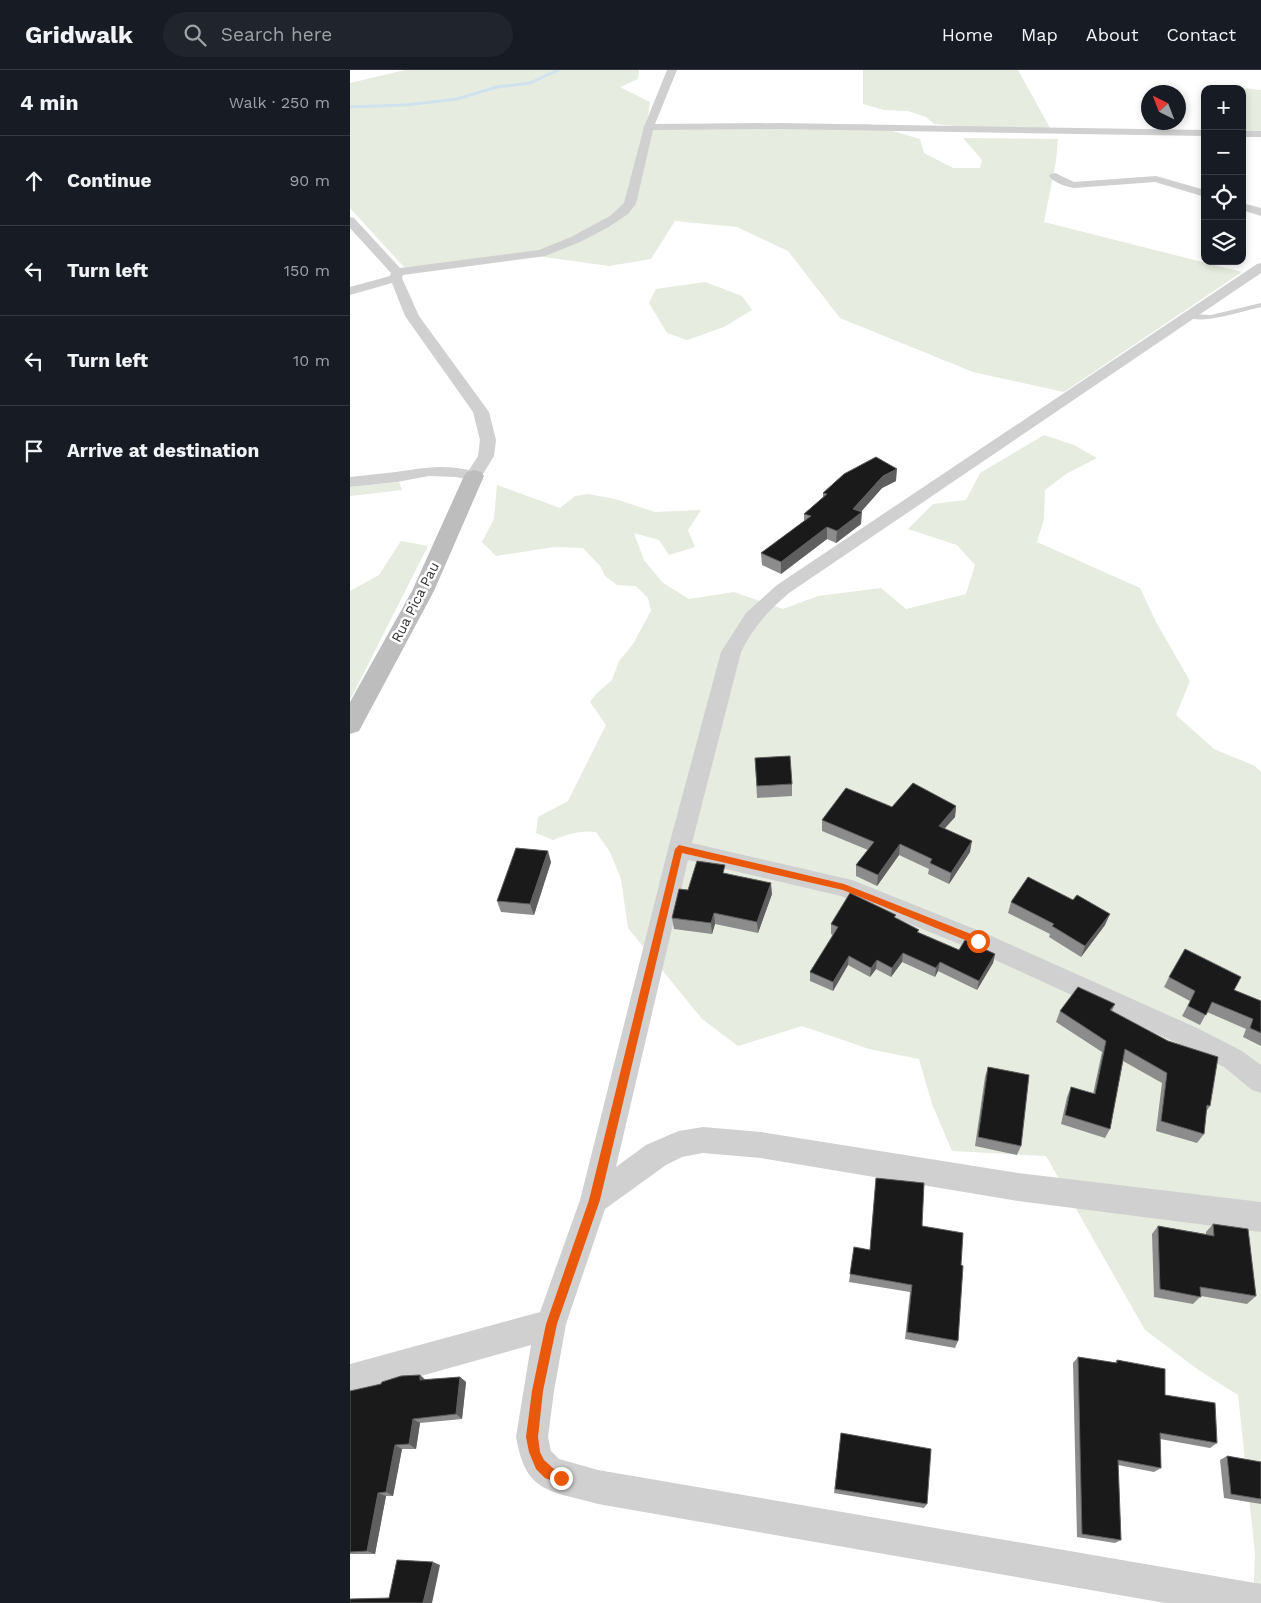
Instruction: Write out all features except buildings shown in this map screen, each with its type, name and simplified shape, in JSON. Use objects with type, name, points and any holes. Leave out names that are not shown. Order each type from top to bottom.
[{"type":"street","points":[[350,291],[397,275],[541,254],[602,226],[626,210],[630,204],[649,127],[672,70]]},
{"type":"street","points":[[649,127],[769,126],[1201,133]]},
{"type":"street","points":[[1246,134],[1261,134]]},
{"type":"street","points":[[1055,176],[1066,183],[1074,185],[1156,179],[1201,193]]},
{"type":"street","points":[[1246,207],[1261,212]]},
{"type":"street","points":[[350,220],[397,275],[412,316],[481,412],[488,440],[486,456],[474,476],[456,472],[429,471],[397,477],[350,482]]},
{"type":"street","points":[[1261,267],[808,571],[760,607],[742,629],[731,652],[679,849],[594,1200],[551,1324],[538,1391],[532,1437],[540,1464],[550,1473],[598,1487],[1261,1602]]},
{"type":"street","name":"Rua Pica Pau","points":[[350,725],[423,591],[474,476]]},
{"type":"street","points":[[679,849],[844,887],[978,941],[1188,1036],[1233,1059],[1261,1081]]},
{"type":"street","points":[[594,1200],[656,1155],[679,1144],[703,1140],[761,1145],[1018,1187],[1261,1217]]},
{"type":"street","points":[[350,1380],[551,1324]]},
{"type":"lane","points":[[1188,316],[1211,317],[1261,305]]},
{"type":"shaded area","points":[[405,70],[639,70],[638,79],[620,87],[650,102],[647,124],[868,124],[920,139],[924,153],[953,168],[980,168],[982,160],[963,138],[1058,139],[1056,161],[1044,222],[1201,262],[1201,265],[1214,265],[1242,272],[1064,392],[973,372],[840,318],[788,251],[737,227],[675,221],[651,259],[609,266],[544,257],[404,267],[350,208],[350,83]]},
{"type":"shaded area","points":[[863,70],[1018,70],[1050,128],[982,128],[934,124],[926,117],[908,111],[884,110],[863,104]]},
{"type":"shaded area","points":[[1246,88],[1261,90],[1261,135],[1246,131]]},
{"type":"shaded area","points":[[705,282],[742,296],[752,310],[724,327],[687,340],[667,333],[649,303],[656,289]]},
{"type":"shaded area","points":[[1044,435],[1074,445],[1097,458],[1066,474],[1045,490],[1044,519],[1037,542],[1140,588],[1156,622],[1190,681],[1176,715],[1214,749],[1255,766],[1261,772],[1261,1603],[1253,1603],[1255,1554],[1238,1395],[1200,1371],[1145,1330],[1046,1156],[952,1151],[932,1104],[919,1059],[869,1049],[802,1026],[738,1046],[702,1019],[628,928],[621,879],[610,852],[596,832],[574,833],[553,840],[536,833],[538,817],[568,801],[606,725],[590,702],[612,680],[619,661],[633,644],[651,611],[648,598],[636,586],[617,585],[605,576],[601,567],[583,548],[554,547],[496,556],[482,542],[494,519],[497,485],[560,508],[575,496],[588,494],[615,499],[655,512],[701,510],[688,530],[695,547],[669,555],[659,540],[634,533],[644,560],[663,583],[689,599],[734,592],[783,609],[818,596],[881,588],[906,609],[966,594],[975,565],[957,545],[908,529],[933,504],[966,500],[980,473]]},
{"type":"shaded area","points":[[399,482],[402,490],[350,496],[350,487]]},
{"type":"shaded area","points":[[401,541],[428,546],[350,700],[350,591],[379,575]]},
{"type":"waterway","points":[[350,107],[406,105],[457,99],[497,87],[530,83],[558,70]]},
{"type":"route","points":[[561,1478],[550,1473],[540,1464],[535,1452],[532,1437],[538,1391],[551,1324],[594,1200],[679,849],[844,887],[978,941]]}]
